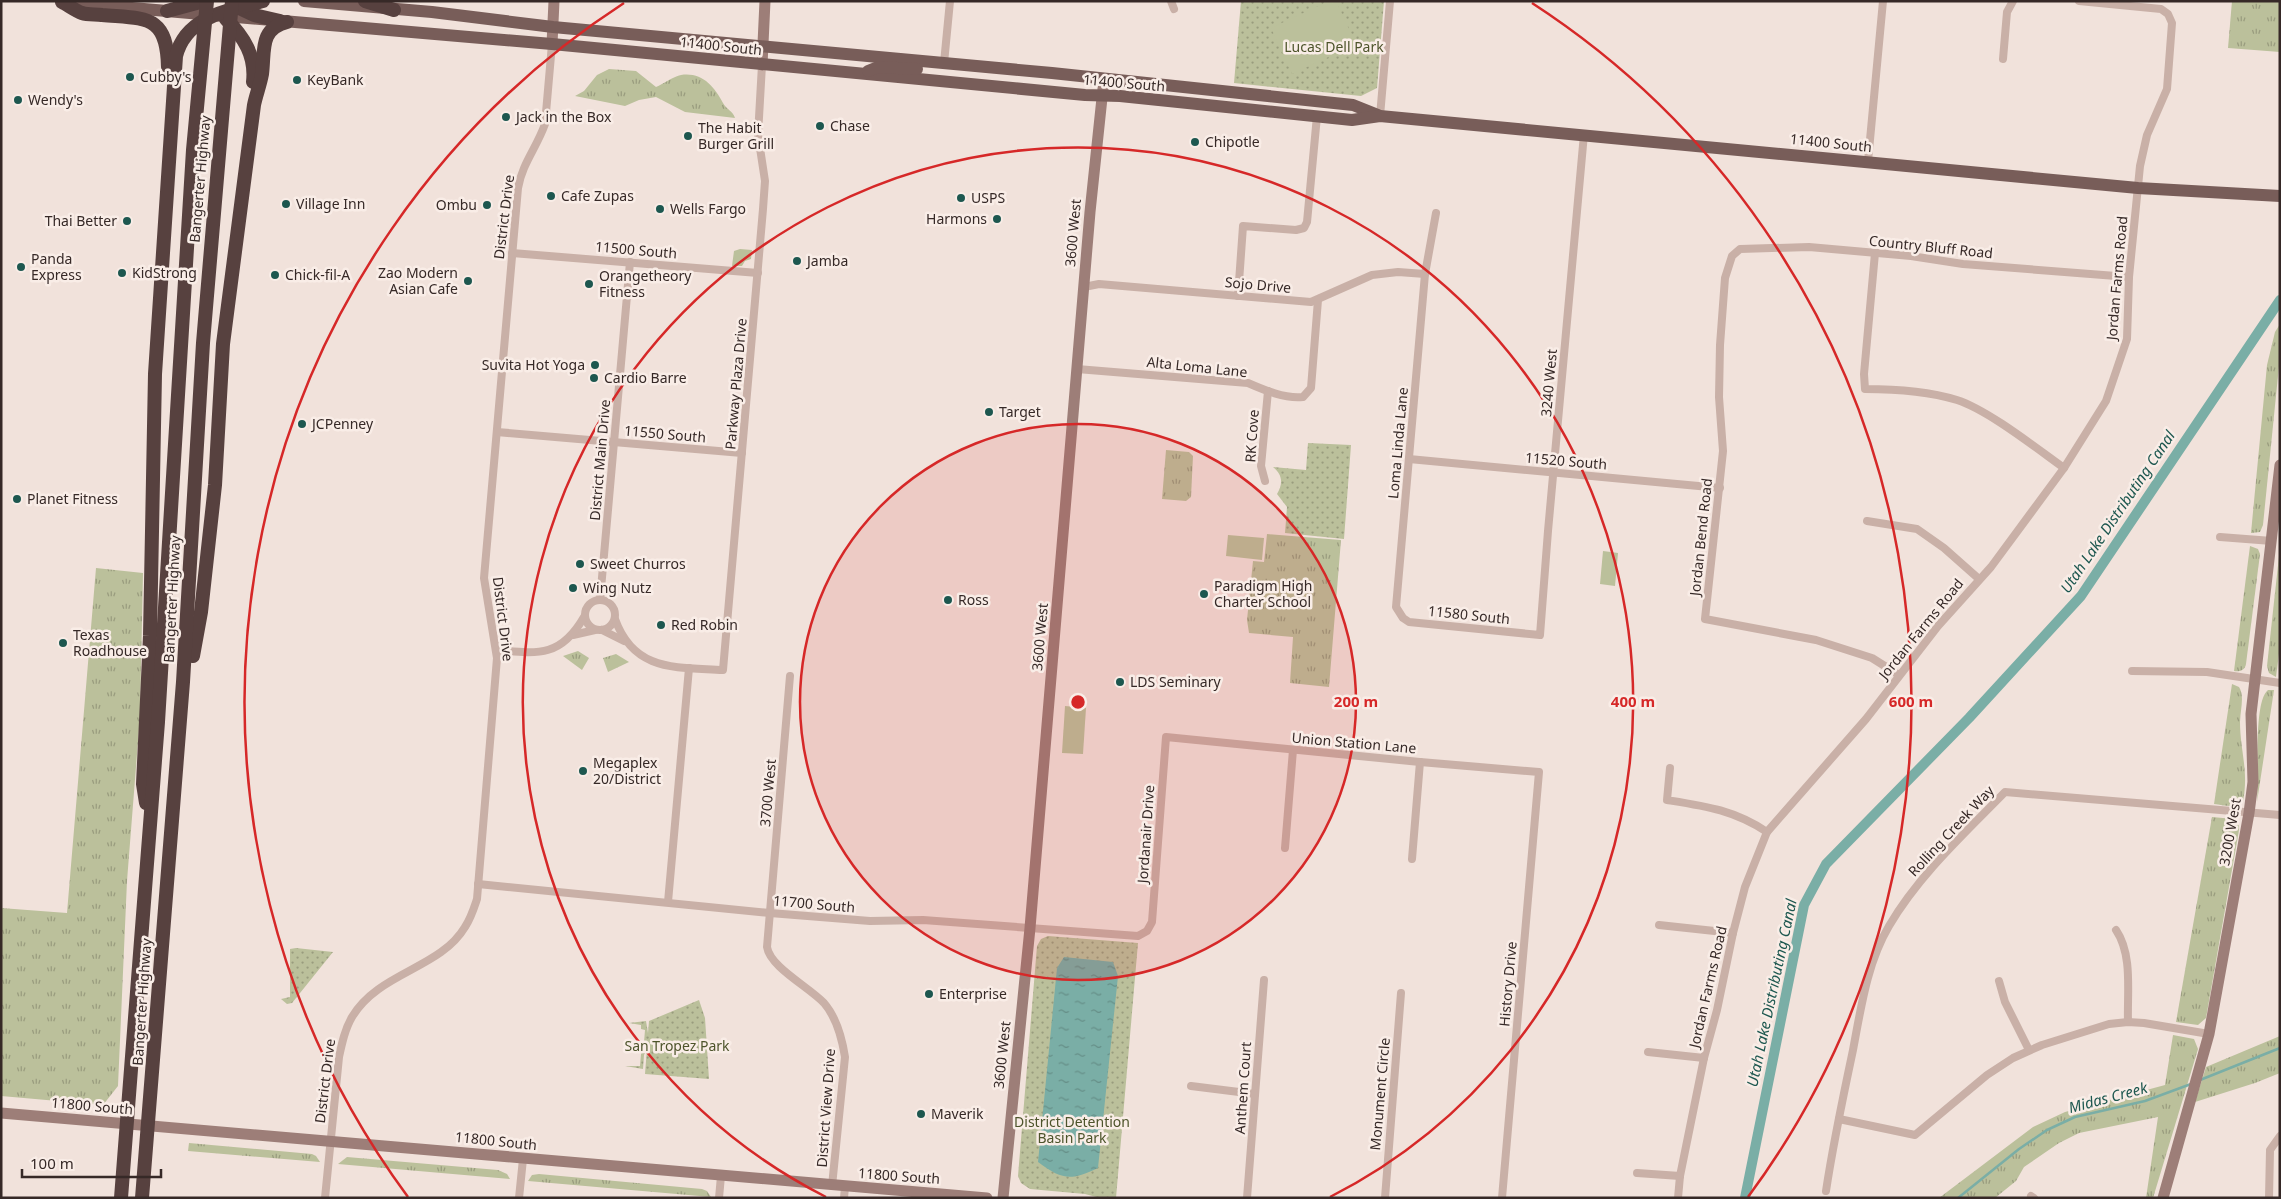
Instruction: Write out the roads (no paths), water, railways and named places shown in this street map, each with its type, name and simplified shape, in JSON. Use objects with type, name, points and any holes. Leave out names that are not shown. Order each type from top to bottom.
[{"type":"highway","points":[[60,1],[83,13],[145,19],[156,25],[167,44],[172,101]]},
{"type":"highway","points":[[167,11],[187,10],[203,1],[243,39],[253,62],[254,105]]},
{"type":"highway","name":"Bangerter Highway","points":[[121,1198],[158,722],[203,1]]},
{"type":"highway","points":[[149,826],[143,784],[150,636],[155,374],[176,56],[180,42],[190,30],[218,15],[263,1]]},
{"type":"highway","points":[[365,1],[394,10]]},
{"type":"highway","points":[[239,8],[284,22]]},
{"type":"highway","name":"Bangerter Highway","points":[[142,1198],[183,682],[203,343],[239,8]]},
{"type":"highway","points":[[183,682],[193,657],[202,602],[215,485],[223,344],[254,105],[261,76],[266,37],[272,28],[284,22]]},
{"type":"main road","points":[[60,1],[167,11]]},
{"type":"main road","name":"11400 South","points":[[304,1],[553,27],[1052,73],[1353,105],[1380,116]]},
{"type":"main road","points":[[552,44],[554,1]]},
{"type":"main road","points":[[762,65],[765,1]]},
{"type":"main road","points":[[187,10],[218,15]]},
{"type":"main road","name":"11400 South","points":[[284,22],[552,44],[1352,120],[1380,116],[2138,188],[2280,196]]},
{"type":"main road","points":[[864,74],[870,69],[878,67],[942,70],[944,64]]},
{"type":"main road","points":[[944,82],[946,76],[952,72],[1011,76],[1052,73]]},
{"type":"main road","name":"3600 West","points":[[1003,1198],[1030,928],[1084,287],[1104,79]]},
{"type":"main road","name":"3200 West","points":[[2163,1198],[2209,1034],[2248,813],[2253,770],[2250,725],[2280,464]]},
{"type":"main road","name":"11800 South","points":[[1,1113],[832,1186],[845,1192],[987,1198]]},
{"type":"street","points":[[944,64],[950,1]]},
{"type":"street","points":[[1380,116],[1390,1]]},
{"type":"street","points":[[1868,162],[1883,1]]},
{"type":"street","points":[[2003,59],[2007,12],[2013,1]]},
{"type":"street","name":"Jordan Farms Road","points":[[1678,1198],[1680,1176],[1704,1058],[1717,1010],[1733,933],[1745,887],[1767,832],[1866,719],[1899,675],[1991,567],[2064,468],[2106,401],[2126,339],[2129,278],[2144,141],[2161,106],[2168,83],[2172,27],[2168,14],[2156,8],[2079,1]]},
{"type":"street","name":"District Drive","points":[[325,1198],[339,1056],[343,1036],[352,1017],[364,1000],[379,987],[442,951],[458,937],[465,928],[472,913],[478,884],[497,650],[484,578],[512,253],[519,178],[545,124],[552,44]]},
{"type":"street","name":"Parkway Plaza Drive","points":[[599,630],[624,641],[640,656],[651,661],[689,668],[723,670],[765,181],[758,135],[762,65]]},
{"type":"street","points":[[1238,296],[1243,226],[1296,230],[1304,228],[1308,222],[1317,116]]},
{"type":"street","name":"3240 West","points":[[1540,635],[1584,134]]},
{"type":"street","name":"Loma Linda Lane","points":[[1398,613],[1396,598],[1425,274],[1436,213]]},
{"type":"street","name":"Country Bluff Road","points":[[1732,256],[1740,249],[1809,247],[1911,256],[1963,264],[2129,278]]},
{"type":"street","name":"11500 South","points":[[512,253],[758,273]]},
{"type":"street","points":[[1875,253],[1864,374],[1866,389],[1890,389],[1925,393],[1958,400],[1992,418],[2064,468]]},
{"type":"street","name":"Jordan Bend Road","points":[[1732,256],[1725,278],[1720,345],[1719,397],[1723,450],[1705,619],[1816,640],[1872,658],[1899,675]]},
{"type":"street","name":"District Main Drive","points":[[600,600],[630,262]]},
{"type":"street","name":"Sojo Drive","points":[[1084,287],[1099,284],[1305,302],[1318,300],[1372,275],[1398,272],[1425,274]]},
{"type":"street","name":"Alta Loma Lane","points":[[1077,369],[1248,383],[1268,392],[1298,398],[1303,397],[1309,391],[1318,300]]},
{"type":"street","name":"RK Cove","points":[[1265,482],[1261,466],[1268,392]]},
{"type":"street","name":"11550 South","points":[[497,432],[742,453]]},
{"type":"street","name":"11520 South","points":[[1409,459],[1720,488]]},
{"type":"street","points":[[1867,522],[1917,529],[1944,548],[1979,579]]},
{"type":"street","points":[[2220,537],[2272,541]]},
{"type":"street","points":[[497,650],[536,653],[556,648],[573,635],[584,617],[588,605],[600,600],[612,606],[614,619],[610,627],[573,635]]},
{"type":"street","name":"11580 South","points":[[1398,613],[1409,622],[1540,635]]},
{"type":"street","points":[[584,617],[588,625],[599,630]]},
{"type":"street","name":"Parkway Plaza Drive","points":[[614,619],[624,641]]},
{"type":"street","points":[[668,902],[689,668]]},
{"type":"street","points":[[2132,671],[2207,672],[2255,681],[2280,683]]},
{"type":"street","name":"3700 West","points":[[770,913],[790,676]]},
{"type":"street","name":"Union Station Lane","points":[[1166,737],[1539,772]]},
{"type":"street","name":"Jordanair Drive","points":[[1147,932],[1152,922],[1166,737]]},
{"type":"street","points":[[1285,848],[1292,750]]},
{"type":"street","points":[[1412,860],[1420,762]]},
{"type":"street","points":[[1670,768],[1667,800],[1710,806],[1746,818],[1767,832]]},
{"type":"street","name":"History Drive","points":[[1502,1198],[1539,772]]},
{"type":"street","name":"Rolling Creek Way","points":[[1839,1119],[1864,992],[1874,960],[1888,928],[1906,899],[1928,873],[2005,792],[2280,815]]},
{"type":"street","name":"11700 South","points":[[478,884],[870,921],[924,920],[1138,936],[1147,932]]},
{"type":"street","name":"District View Drive","points":[[770,913],[768,954],[824,1004],[832,1015],[843,1044],[845,1056],[832,1186]]},
{"type":"street","points":[[1659,925],[1733,933]]},
{"type":"street","points":[[2116,930],[2123,940],[2126,953],[2128,1022]]},
{"type":"street","name":"Anthem Court","points":[[1247,1198],[1264,980]]},
{"type":"street","points":[[1999,981],[2005,1002],[2029,1050]]},
{"type":"street","name":"Monument Circle","points":[[1385,1198],[1401,993]]},
{"type":"street","points":[[1826,1191],[1839,1119],[1915,1135],[1987,1075],[2029,1050],[2109,1024],[2128,1022],[2209,1034]]},
{"type":"street","points":[[1648,1052],[1704,1058]]},
{"type":"street","points":[[1190,1086],[1255,1094]]},
{"type":"street","points":[[2269,1198],[2270,1150],[2280,1136]]},
{"type":"street","points":[[519,1198],[522,1159]]},
{"type":"street","points":[[1638,1173],[1680,1176]]},
{"type":"street","points":[[719,1198],[721,1176]]},
{"type":"water","points":[[1064,957],[1113,962],[1118,976],[1098,1168],[1073,1177],[1060,1175],[1038,1162],[1057,968]]},
{"type":"waterway","name":"Utah Lake Distributing Canal","points":[[1745,1198],[1804,905],[1826,864],[1969,718],[2081,596],[2280,300]]},
{"type":"waterway","name":"Midas Creek","points":[[2200,1080],[2280,1048]]},
{"type":"waterway","name":"Midas Creek","points":[[1958,1198],[2019,1149],[2047,1130],[2075,1117],[2145,1101],[2191,1084]]},
{"type":"place","name":"Cubby's","points":[[130,77]]},
{"type":"place","name":"KeyBank","points":[[297,80]]},
{"type":"place","name":"Wendy's","points":[[18,100]]},
{"type":"place","name":"Jack in the Box","points":[[506,117]]},
{"type":"place","name":"Chase","points":[[820,126]]},
{"type":"place","name":"The Habit Burger Grill","points":[[688,136]]},
{"type":"place","name":"Chipotle","points":[[1195,142]]},
{"type":"place","name":"Cafe Zupas","points":[[551,196]]},
{"type":"place","name":"USPS","points":[[961,198]]},
{"type":"place","name":"Village Inn","points":[[286,204]]},
{"type":"place","name":"Ombu","points":[[487,205]]},
{"type":"place","name":"Wells Fargo","points":[[660,209]]},
{"type":"place","name":"Harmons","points":[[997,219]]},
{"type":"place","name":"Thai Better","points":[[127,221]]},
{"type":"place","name":"Jamba","points":[[797,261]]},
{"type":"place","name":"Panda Express","points":[[21,267]]},
{"type":"place","name":"KidStrong","points":[[122,273]]},
{"type":"place","name":"Chick-fil-A","points":[[275,275]]},
{"type":"place","name":"Zao Modern Asian Cafe","points":[[468,281]]},
{"type":"place","name":"Orangetheory Fitness","points":[[589,284]]},
{"type":"place","name":"Suvita Hot Yoga","points":[[595,365]]},
{"type":"place","name":"Cardio Barre","points":[[594,378]]},
{"type":"place","name":"Target","points":[[989,412]]},
{"type":"place","name":"JCPenney","points":[[302,424]]},
{"type":"place","name":"Planet Fitness","points":[[17,499]]},
{"type":"place","name":"Sweet Churros","points":[[580,564]]},
{"type":"place","name":"Wing Nutz","points":[[573,588]]},
{"type":"place","name":"Paradigm High Charter School","points":[[1204,594]]},
{"type":"place","name":"Ross","points":[[948,600]]},
{"type":"place","name":"Red Robin","points":[[661,625]]},
{"type":"place","name":"Texas Roadhouse","points":[[63,643]]},
{"type":"place","name":"LDS Seminary","points":[[1120,682]]},
{"type":"place","name":"Megaplex 20/District","points":[[583,771]]},
{"type":"place","name":"Enterprise","points":[[929,994]]},
{"type":"place","name":"Maverik","points":[[921,1114]]},
{"type":"park label","name":"Lucas Dell Park","points":[[1334,47]]},
{"type":"park label","name":"San Tropez Park","points":[[677,1046]]},
{"type":"park label","name":"District Detention Basin Park","points":[[1072,1130]]}]
